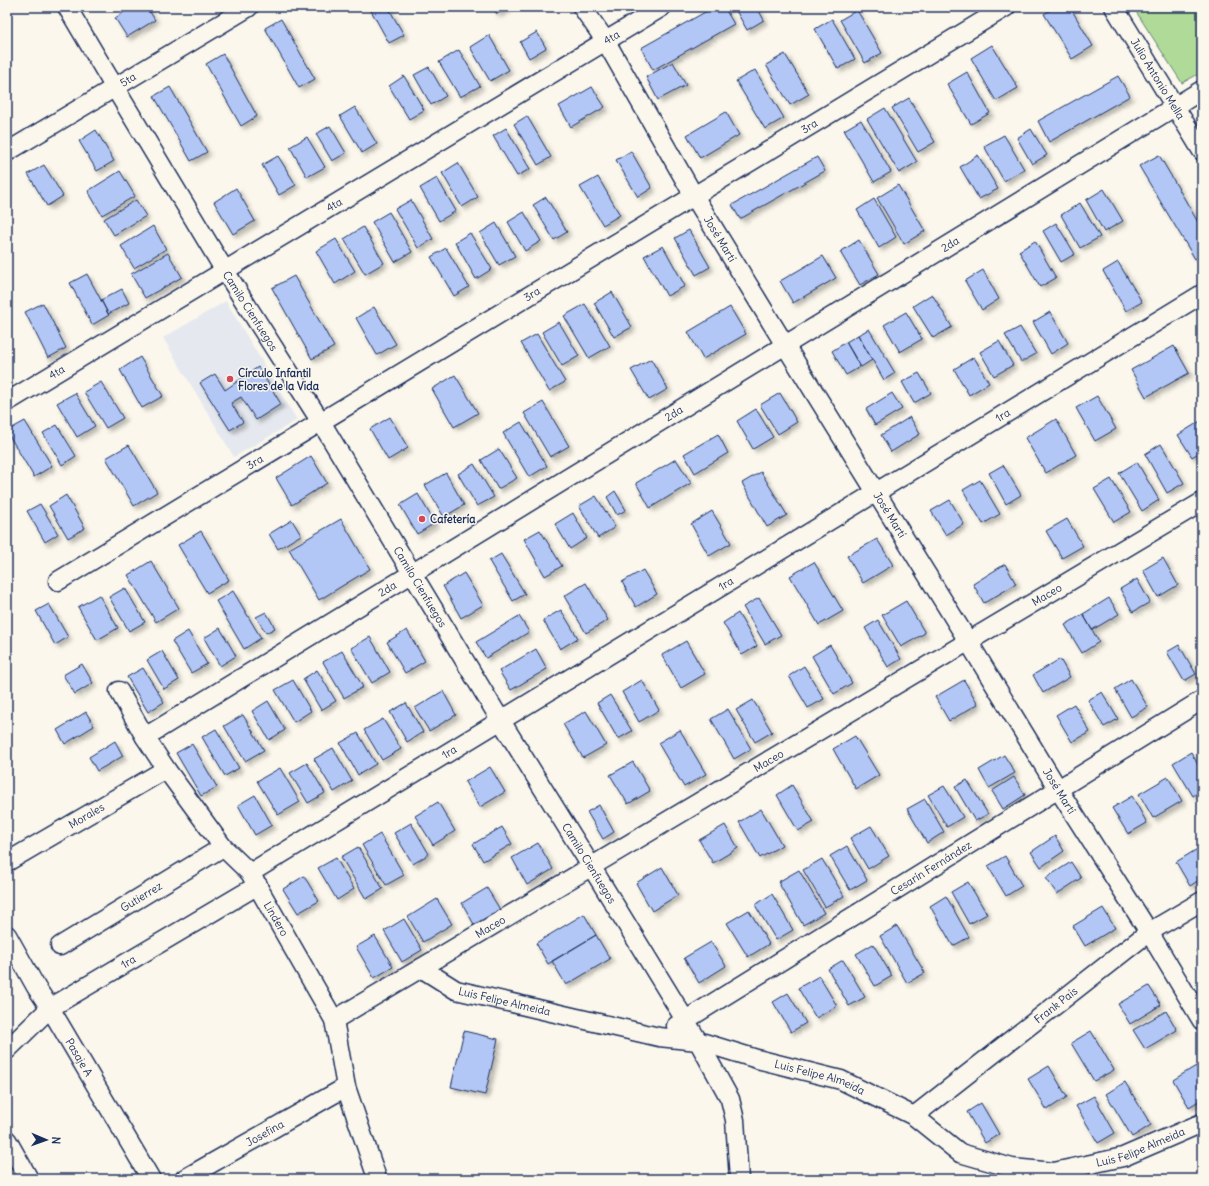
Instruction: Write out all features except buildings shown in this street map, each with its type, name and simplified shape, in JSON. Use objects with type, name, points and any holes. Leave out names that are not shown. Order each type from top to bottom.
[{"type":"street","name":"Camilo Cienfuegos","points":[[67,7],[225,272],[321,422],[501,721],[686,1020],[730,1099],[735,1120],[739,1179]]},
{"type":"street","name":"5ta","points":[[7,152],[249,7]]},
{"type":"street","name":"José Martí","points":[[582,7],[605,40],[694,196],[785,345],[1058,789],[1149,932],[1202,1021]]},
{"type":"street","name":"4ta","points":[[7,402],[225,272],[605,40],[662,7]]},
{"type":"street","name":"3ra","points":[[58,581],[1006,7]]},
{"type":"street","name":"Julio Antonio Mella","points":[[1114,7],[1202,151]]},
{"type":"street","name":"2da","points":[[145,736],[1202,90]]},
{"type":"street","name":"1ra","points":[[7,1050],[50,1008],[501,721],[1202,294]]},
{"type":"street","name":"Maceo","points":[[334,1020],[1202,502]]},
{"type":"street","name":"Lindero","points":[[119,691],[166,769],[222,847],[254,879],[334,1020],[346,1087],[376,1175]]},
{"type":"street","name":"Cesarín Fernández","points":[[659,1036],[1202,700]]},
{"type":"street","name":"Morales","points":[[7,862],[166,769]]},
{"type":"street","name":"Gutierrez","points":[[60,946],[222,847]]},
{"type":"street","name":"Frank País","points":[[914,1116],[1149,932],[1202,901]]},
{"type":"street","name":"Pasaje A","points":[[7,935],[36,987],[50,1008],[151,1179]]},
{"type":"street","name":"Luis Felipe Almeida","points":[[421,968],[456,990],[659,1036],[698,1041],[757,1059],[840,1080],[914,1116],[960,1153],[1012,1168],[1054,1172],[1123,1157],[1202,1123]]},
{"type":"street","name":"Josefina","points":[[184,1179],[346,1087]]},
{"type":"street","points":[[7,1140],[29,1179]]},
{"type":"shaded area","name":"Círculo Infantil Flores de la Vida","points":[[226,301],[297,420],[234,457],[163,338]]},
{"type":"green space","points":[[1133,7],[1202,7],[1202,72],[1182,83]]},
{"type":"place","name":"Círculo Infantil Flores de la Vida","points":[[230,379]]},
{"type":"place","name":"Cafetería","points":[[422,519]]}]
